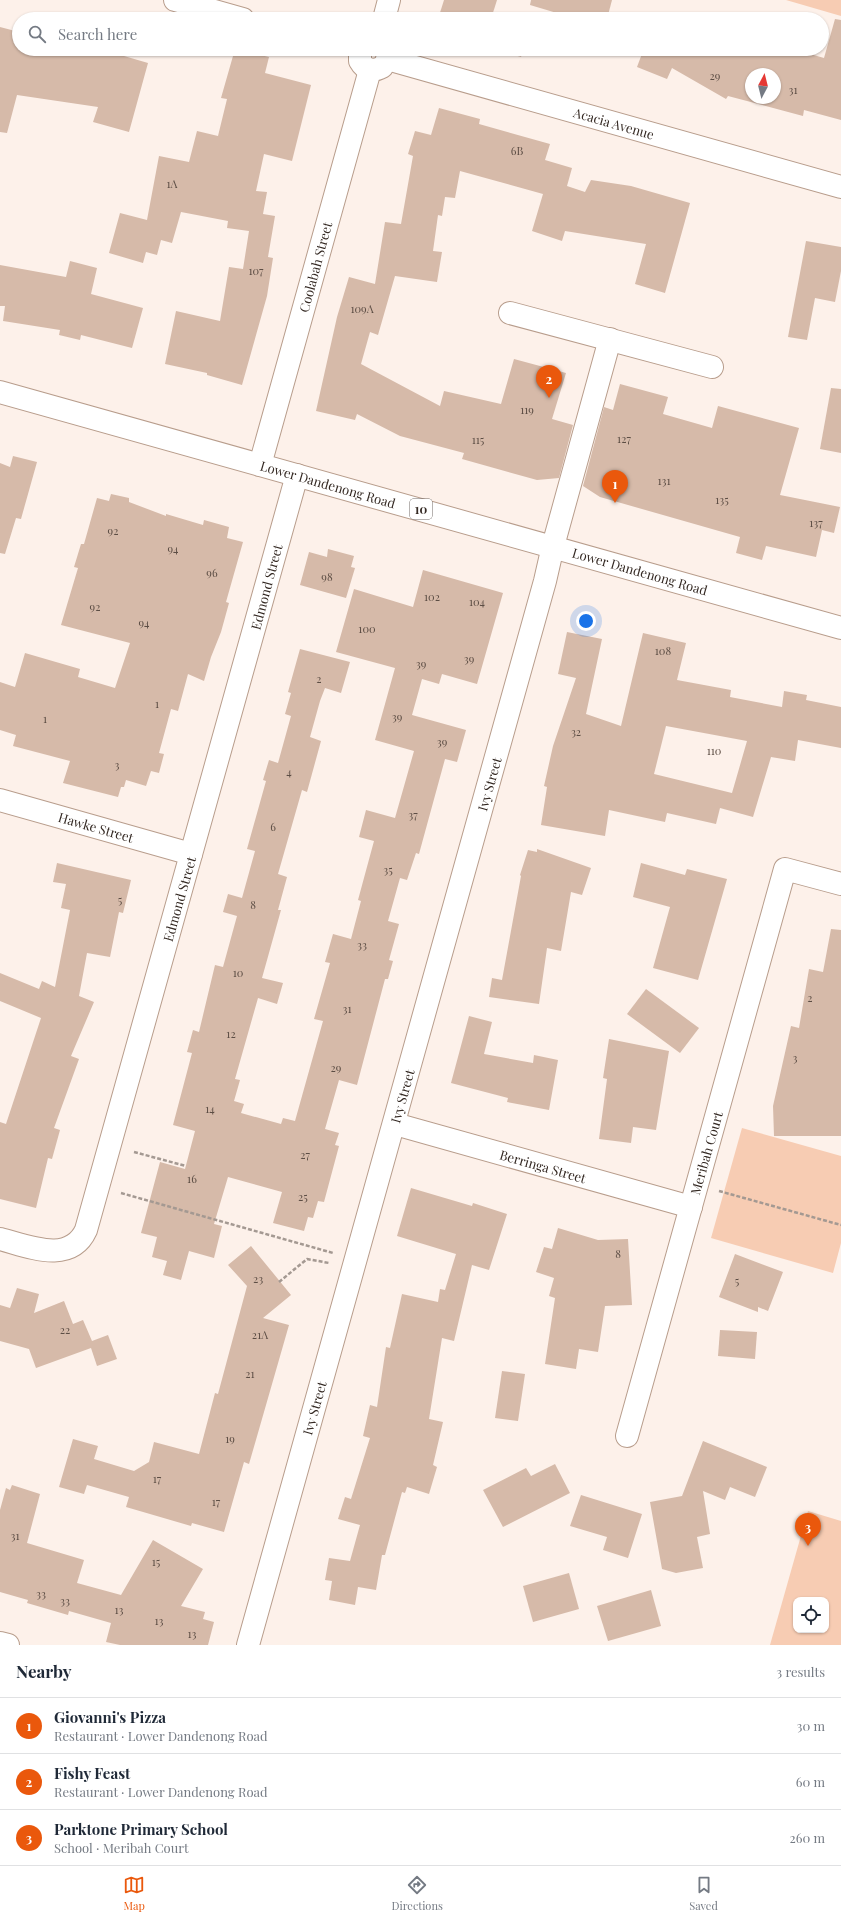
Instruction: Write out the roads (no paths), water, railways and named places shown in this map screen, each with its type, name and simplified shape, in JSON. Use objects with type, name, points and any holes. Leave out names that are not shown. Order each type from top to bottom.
[{"type":"main road","points":[[175,0],[218,12]]},
{"type":"main road","points":[[386,12],[389,0]]},
{"type":"main road","name":"Coolabah Street","points":[[260,465],[369,56]]},
{"type":"main road","name":"Acacia Avenue","points":[[373,56],[841,187]]},
{"type":"main road","points":[[510,313],[712,367]]},
{"type":"main road","name":"Ivy Street","points":[[248,1645],[545,581],[553,546],[610,339]]},
{"type":"main road","name":"Lower Dandenong Road","points":[[0,392],[841,628]]},
{"type":"main road","name":"Edmond Street","points":[[0,1239],[57,1251],[68,1249],[83,1237],[99,1187],[297,475]]},
{"type":"main road","name":"Hawke Street","points":[[0,800],[192,854]]},
{"type":"main road","name":"Meribah Court","points":[[627,1436],[785,869],[841,884]]},
{"type":"main road","name":"Berringa Street","points":[[394,1124],[691,1207]]},
{"type":"main road","points":[[0,1643],[8,1645]]},
{"type":"place","name":"Fishy Feast","points":[[549,398]]},
{"type":"place","name":"Giovanni's Pizza","points":[[615,503]]},
{"type":"place","name":"Parktone Primary School","points":[[808,1546]]}]
